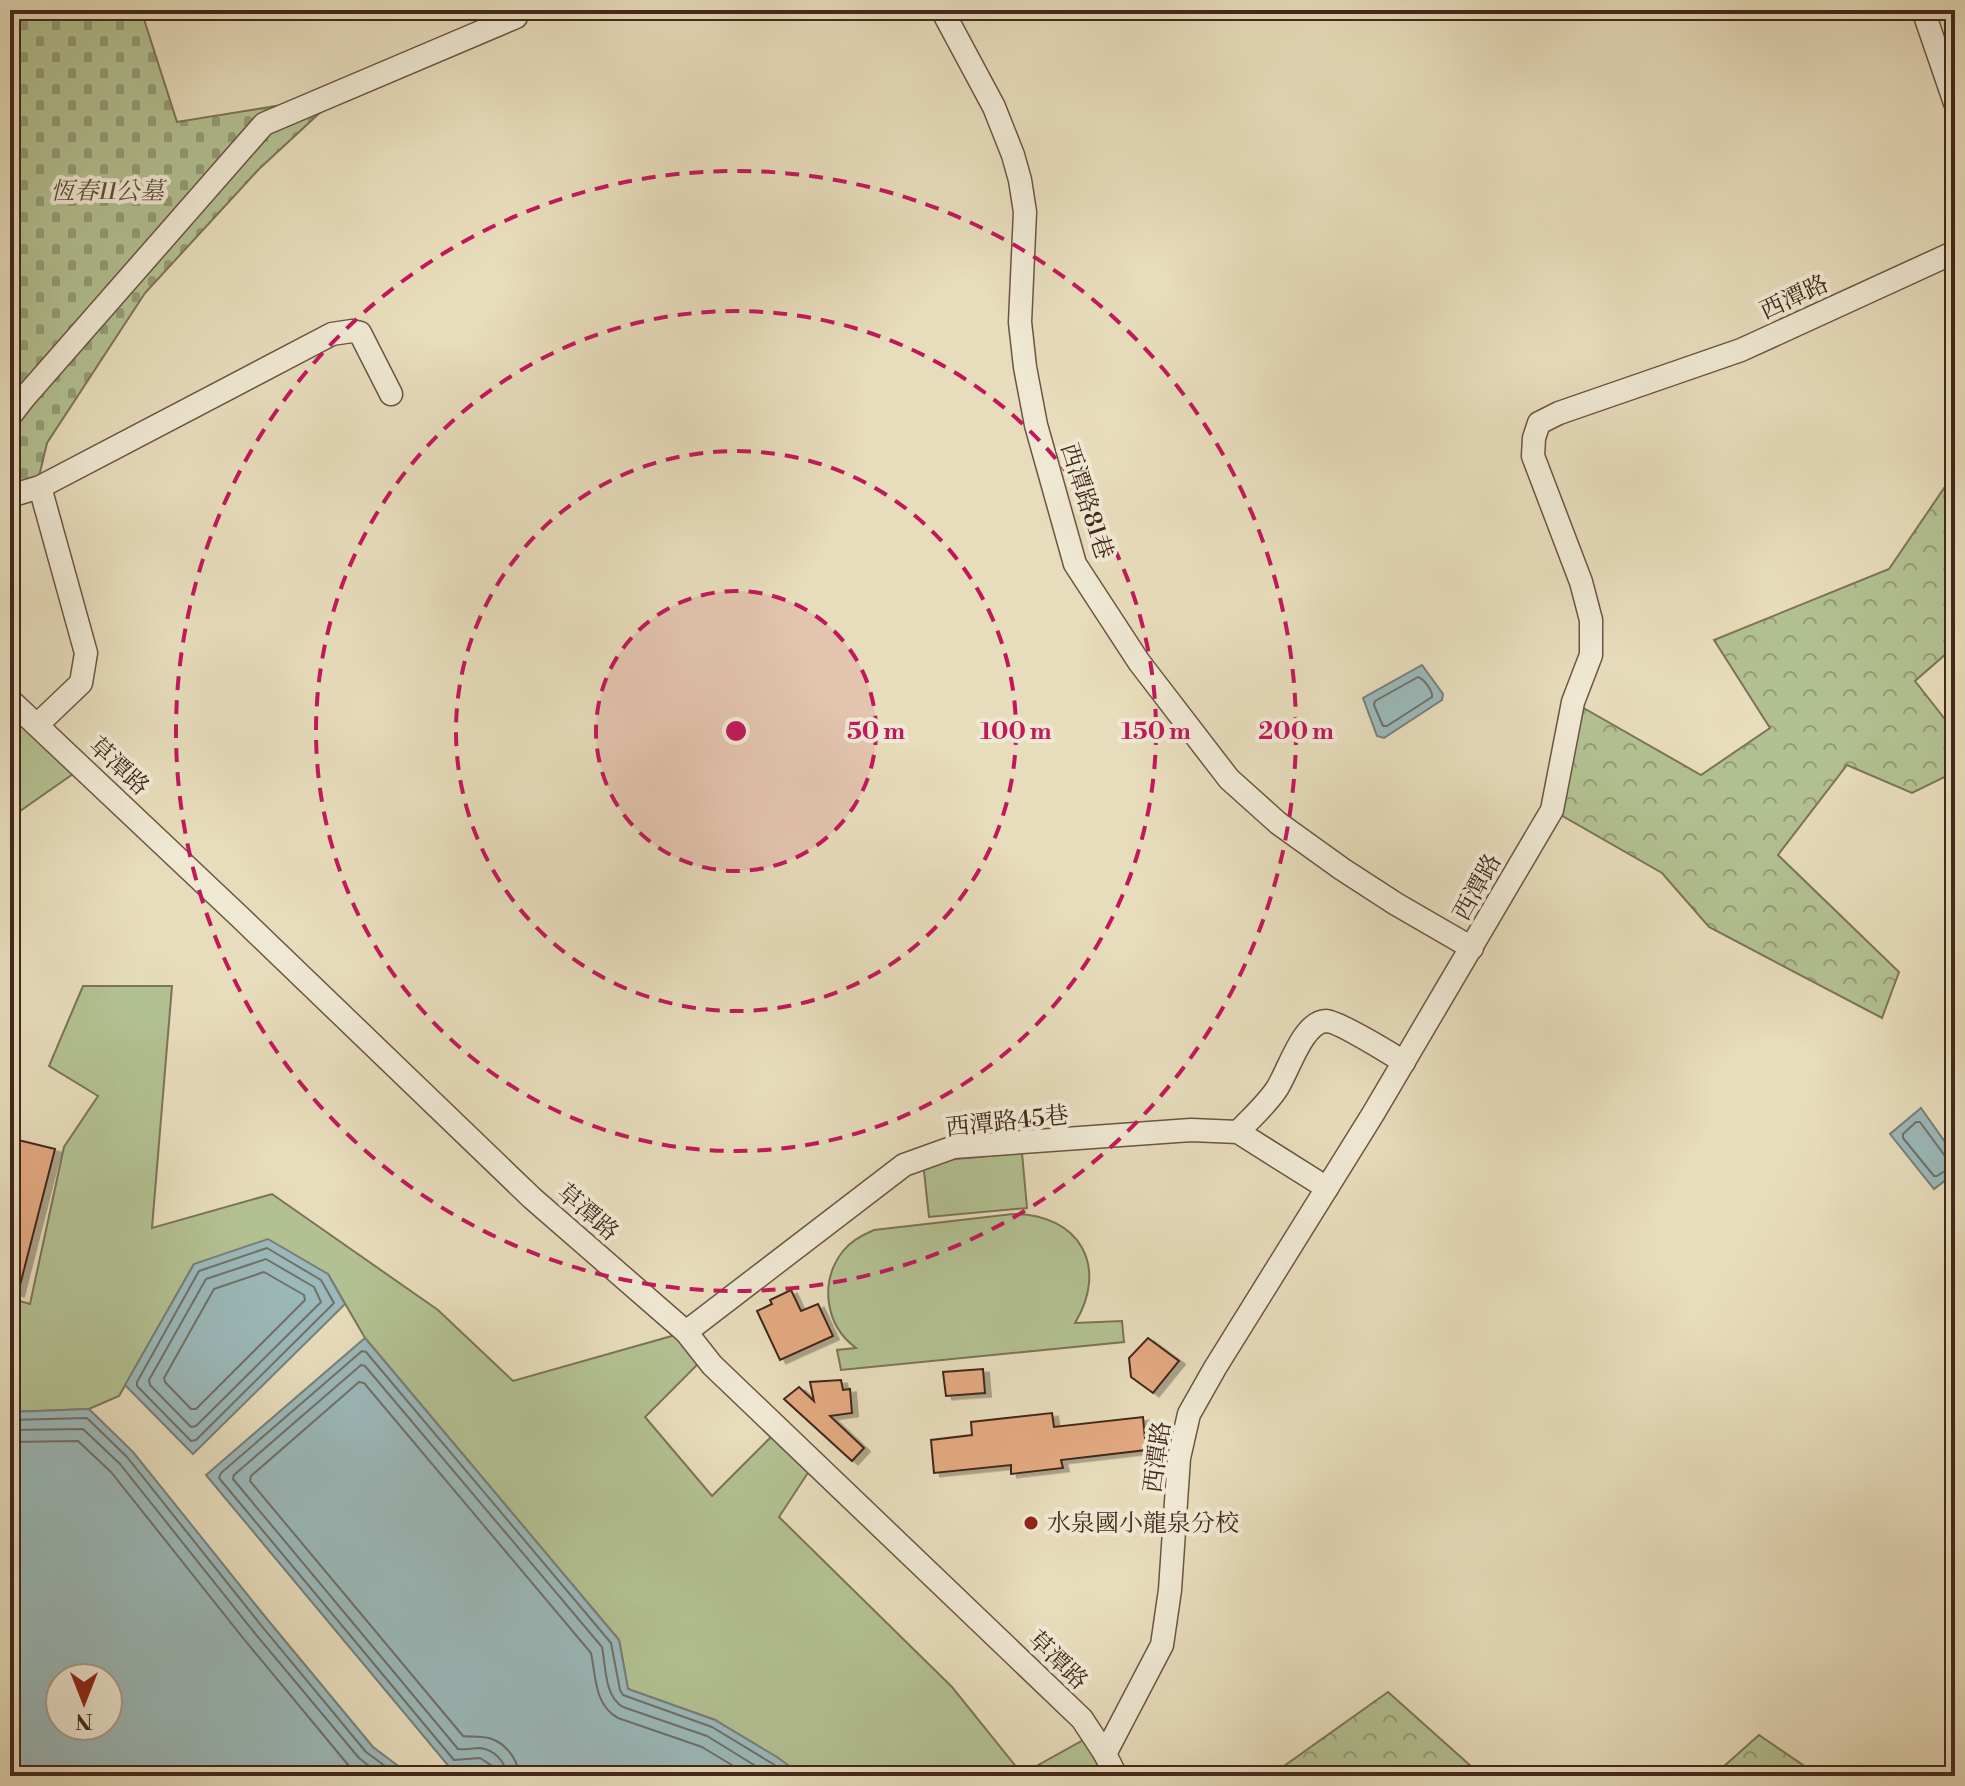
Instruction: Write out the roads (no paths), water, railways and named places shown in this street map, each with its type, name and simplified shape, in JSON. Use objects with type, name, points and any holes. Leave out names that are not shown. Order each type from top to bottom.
[{"type":"street","points":[[10,416],[264,124],[516,17],[519,10]]},
{"type":"street","name":"西潭路81巷","points":[[942,10],[994,107],[1020,180],[1025,212],[1020,322],[1025,367],[1036,425],[1075,564],[1139,662],[1229,779],[1278,823],[1342,869],[1472,948]]},
{"type":"street","points":[[1923,10],[1955,103]]},
{"type":"street","name":"西潭路","points":[[1105,1754],[1162,1645],[1170,1590],[1179,1458],[1189,1414],[1404,1062],[1552,810],[1573,702],[1591,655],[1591,620],[1581,582],[1533,456],[1539,423],[1559,413],[1741,350],[1955,252]]},
{"type":"street","points":[[10,496],[40,487],[332,334],[360,333],[391,394]]},
{"type":"street","points":[[37,725],[81,683],[86,653],[40,487]]},
{"type":"street","name":"草潭路","points":[[10,700],[532,1198],[686,1332],[712,1365],[1082,1719],[1116,1776]]},
{"type":"street","points":[[1238,1132],[1276,1090],[1312,1026],[1325,1021],[1338,1025],[1404,1062]]},
{"type":"street","name":"西潭路45巷","points":[[686,1332],[904,1165],[954,1147],[1191,1130],[1238,1132],[1327,1188]]},
{"type":"water","points":[[1422,665],[1443,694],[1442,700],[1384,738],[1377,736],[1363,698]]},
{"type":"water","points":[[1921,1108],[1955,1156],[1955,1173],[1934,1189],[1890,1134]]},
{"type":"water","points":[[268,1239],[328,1274],[345,1304],[193,1454],[125,1385],[194,1264]]},
{"type":"water","points":[[365,1338],[619,1640],[628,1689],[715,1720],[803,1776],[493,1776],[479,1766],[451,1769],[206,1475]]},
{"type":"water","points":[[89,1409],[133,1452],[373,1747],[397,1765],[401,1776],[10,1776],[10,1412]]},
{"type":"place","name":"水泉國小龍泉分校","points":[[1031,1523]]},
{"type":"park label","name":"恆春11公墓","points":[[107,191]]}]
